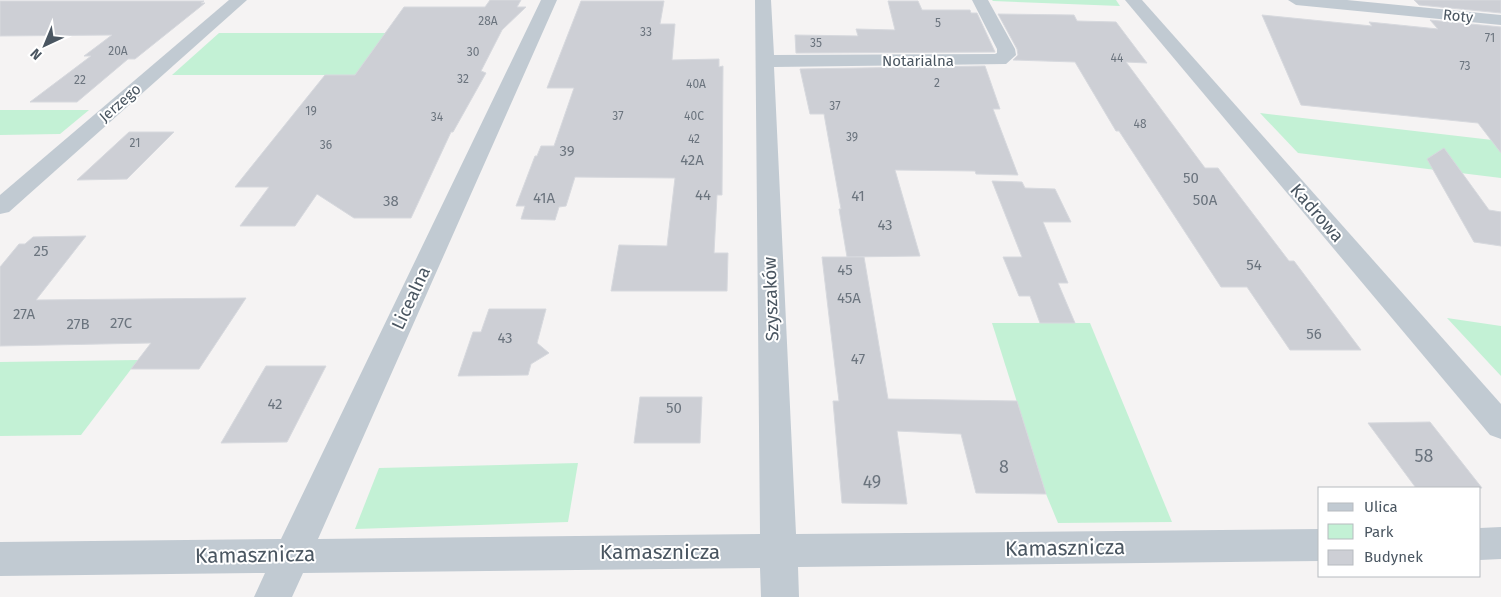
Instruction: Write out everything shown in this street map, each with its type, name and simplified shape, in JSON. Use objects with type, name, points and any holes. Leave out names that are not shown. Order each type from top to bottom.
[{"type":"street","name":"Jerzego","points":[[0,207],[239,0]]},
{"type":"street","name":"Licealna","points":[[273,597],[549,0]]},
{"type":"street","name":"Szyszaków","points":[[763,0],[780,597]]},
{"type":"street","name":"Notarialna","points":[[765,61],[994,61],[1003,59],[1007,55],[1006,49],[980,0]]},
{"type":"street","name":"Kadrowa","points":[[1133,0],[1501,426]]},
{"type":"street","name":"Roty","points":[[1296,0],[1501,20]]},
{"type":"street","points":[[1481,544],[1501,544]]},
{"type":"street","name":"Kamasznicza","points":[[0,559],[292,554],[1318,545]]},
{"type":"green space","points":[[1116,0],[1120,6],[993,1]]},
{"type":"green space","points":[[219,33],[387,33],[356,75],[172,75]]},
{"type":"green space","points":[[0,110],[89,110],[60,134],[0,135]]},
{"type":"green space","points":[[1260,113],[1501,141],[1501,178],[1298,153]]},
{"type":"green space","points":[[1447,318],[1501,326],[1501,376]]},
{"type":"green space","points":[[992,323],[1090,323],[1172,522],[1058,523],[1046,494]]},
{"type":"green space","points":[[138,360],[81,435],[0,436],[0,362]]},
{"type":"green space","points":[[578,463],[568,522],[355,529],[379,468]]},
{"type":"building","points":[[490,0],[521,0],[517,7],[526,7],[502,30],[481,71],[486,73],[453,132],[451,132],[411,218],[354,218],[317,194],[295,226],[240,226],[269,187],[235,187],[325,75],[355,75],[404,7],[485,7]]},
{"type":"building","points":[[1414,0],[1501,0],[1501,13],[1419,5]]},
{"type":"building","points":[[0,1],[204,1],[201,3],[205,3],[135,59],[128,59],[77,102],[30,102],[91,56],[84,56],[112,35],[0,36]]},
{"type":"building","points":[[581,1],[664,1],[660,24],[675,24],[672,60],[719,59],[719,67],[723,66],[722,195],[717,195],[714,253],[728,253],[727,291],[611,291],[619,245],[667,246],[675,178],[575,177],[566,206],[559,207],[555,220],[521,219],[525,206],[516,206],[535,156],[537,156],[541,146],[554,146],[574,88],[547,88]]},
{"type":"building","points":[[888,1],[918,1],[922,10],[970,10],[971,13],[977,13],[995,52],[796,53],[795,35],[858,36],[856,29],[895,30]]},
{"type":"building","points":[[998,14],[1074,15],[1077,21],[1116,22],[1147,63],[1126,62],[1205,168],[1218,168],[1289,261],[1294,261],[1361,350],[1290,350],[1247,287],[1221,287],[1119,131],[1116,131],[1075,62],[1013,60],[1018,55],[1017,49]]},
{"type":"building","points":[[1262,15],[1372,26],[1369,22],[1438,29],[1430,20],[1501,27],[1501,153],[1478,123],[1301,105]]},
{"type":"building","points":[[985,66],[1000,109],[993,109],[1018,175],[976,174],[975,171],[895,170],[920,256],[847,257],[839,209],[841,209],[824,114],[810,114],[800,69]]},
{"type":"building","points":[[129,132],[174,132],[127,179],[77,180]]},
{"type":"building","points":[[1444,148],[1489,210],[1501,212],[1501,246],[1474,242],[1427,159]]},
{"type":"building","points":[[992,181],[1022,182],[1025,188],[1055,189],[1071,222],[1043,222],[1068,283],[1058,283],[1075,323],[1040,323],[1030,296],[1019,296],[1003,257],[1022,257]]},
{"type":"building","points":[[86,236],[36,300],[246,298],[199,369],[131,369],[151,343],[0,346],[0,267],[19,244],[25,244],[33,237]]},
{"type":"building","points":[[822,257],[864,257],[888,399],[1017,401],[1046,494],[976,493],[961,434],[897,431],[907,504],[842,503],[833,401],[839,401]]},
{"type":"building","points":[[489,309],[546,309],[537,343],[549,353],[531,364],[528,375],[458,376],[473,332],[481,332]]},
{"type":"building","points":[[266,366],[326,366],[287,442],[221,443]]},
{"type":"building","points":[[640,397],[702,397],[700,443],[634,443]]},
{"type":"building","points":[[1430,422],[1482,488],[1415,487],[1368,423]]}]
